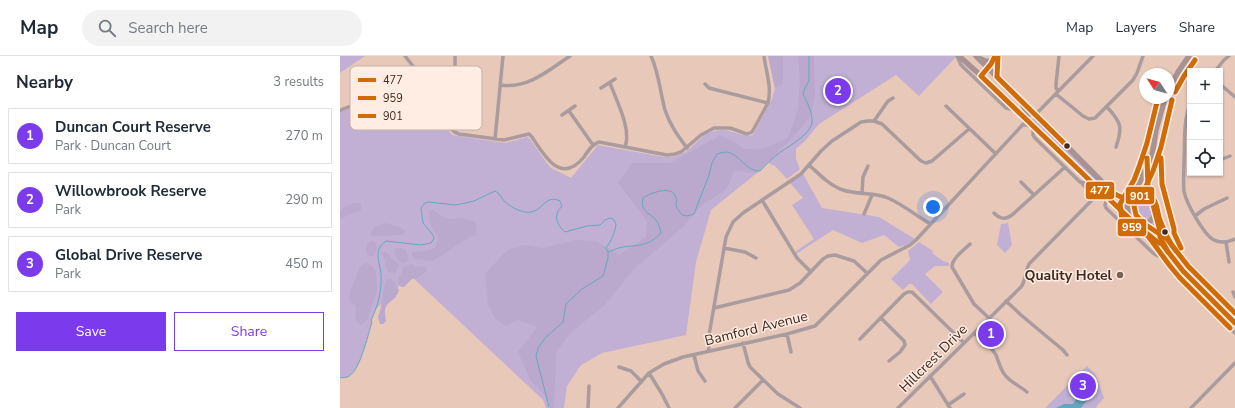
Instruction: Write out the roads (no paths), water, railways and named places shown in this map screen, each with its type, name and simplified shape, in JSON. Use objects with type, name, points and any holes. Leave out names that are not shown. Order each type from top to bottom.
[{"type":"main road","points":[[958,56],[983,77],[1016,110],[1025,123],[1033,127],[1106,198],[1129,218],[1151,229],[1183,271],[1235,323]]},
{"type":"main road","points":[[977,56],[1110,191],[1119,196],[1132,197],[1140,193],[1144,193],[1154,200]]},
{"type":"main road","points":[[1175,78],[1189,56]]},
{"type":"main road","points":[[983,77],[990,70]]},
{"type":"main road","points":[[1016,95],[1027,110],[1028,115],[1025,123]]},
{"type":"main road","points":[[1163,104],[1154,145],[1148,186],[1157,207],[1162,226],[1175,251],[1188,267],[1235,312]]},
{"type":"main road","points":[[1025,123],[1031,118],[1037,116]]},
{"type":"main road","points":[[1129,218],[1127,204],[1146,168],[1154,145]]},
{"type":"main road","points":[[1138,223],[1147,223],[1155,217],[1157,207]]},
{"type":"street","points":[[405,56],[413,66]]},
{"type":"street","points":[[455,56],[455,66]]},
{"type":"street","points":[[495,139],[503,56]]},
{"type":"street","points":[[501,84],[510,86],[528,83],[570,56]]},
{"type":"street","points":[[651,56],[656,66],[665,110],[676,134],[687,148]]},
{"type":"street","points":[[452,130],[455,133],[507,140],[529,134],[545,157],[557,167],[563,169],[577,165],[593,145],[599,142],[667,155],[675,154],[681,152],[701,135],[714,128],[730,128],[747,134],[752,132],[768,103],[770,91],[764,56]]},
{"type":"street","points":[[958,56],[961,65],[1006,108],[1016,110]]},
{"type":"street","points":[[977,56],[986,61],[996,60]]},
{"type":"street","points":[[990,70],[998,56]]},
{"type":"street","points":[[1060,56],[1056,84],[1057,92],[1083,116],[1089,119],[1095,118],[1136,76],[1143,56]]},
{"type":"street","points":[[1037,116],[1057,92],[1092,56]]},
{"type":"street","points":[[1218,68],[1229,56]]},
{"type":"street","points":[[996,60],[997,77]]},
{"type":"street","points":[[1057,78],[1058,82],[1063,86]]},
{"type":"street","points":[[601,88],[615,79]]},
{"type":"street","points":[[610,83],[626,127],[626,147]]},
{"type":"street","points":[[705,84],[709,88],[768,103]]},
{"type":"street","points":[[1223,87],[1235,97]]},
{"type":"street","points":[[874,121],[888,101],[893,98]]},
{"type":"street","points":[[340,110],[350,106]]},
{"type":"street","points":[[562,115],[575,106]]},
{"type":"street","points":[[946,106],[996,154]]},
{"type":"street","points":[[1106,107],[1118,121],[1120,136],[1116,147]]},
{"type":"street","points":[[569,110],[593,145]]},
{"type":"street","points":[[709,351],[708,341],[726,237],[733,222],[743,213],[801,174],[832,141],[861,122],[874,121],[882,124],[921,161],[926,163],[932,161],[970,129]]},
{"type":"street","name":"Bamford Avenue","points":[[618,408],[648,373],[664,364],[709,351],[810,328],[818,323],[881,260],[912,244],[1025,123]]},
{"type":"street","points":[[1033,127],[1035,138],[1087,189]]},
{"type":"street","points":[[1187,140],[1184,185],[1188,203],[1209,237],[1216,241],[1226,242],[1235,239]]},
{"type":"street","points":[[1223,159],[1230,156]]},
{"type":"street","points":[[809,165],[836,188],[890,199],[930,224]]},
{"type":"street","points":[[862,193],[863,177],[868,166]]},
{"type":"street","points":[[994,213],[999,218],[1008,218],[1065,167]]},
{"type":"street","points":[[1020,182],[1034,195]]},
{"type":"street","points":[[1080,182],[1095,186]]},
{"type":"street","name":"Hillcrest Drive","points":[[898,408],[1023,283],[1026,269],[1032,260],[1092,200],[1096,192],[1095,186]]},
{"type":"street","points":[[864,214],[872,195]]},
{"type":"street","points":[[1092,200],[1100,197],[1106,198],[1106,208],[1153,253],[1160,257],[1170,254]]},
{"type":"street","points":[[1195,216],[1226,198]]},
{"type":"street","points":[[762,200],[797,258],[811,272]]},
{"type":"street","points":[[1226,242],[1229,262]]},
{"type":"street","points":[[970,244],[954,260],[952,267],[974,304],[989,318]]},
{"type":"street","points":[[1153,253],[1158,253],[1164,246]]},
{"type":"street","points":[[724,248],[745,252],[756,258]]},
{"type":"street","points":[[714,308],[789,290],[800,283],[828,256],[854,260],[867,273]]},
{"type":"street","points":[[1174,260],[1171,268],[1172,272],[1235,333]]},
{"type":"street","points":[[860,339],[904,294],[912,292],[964,343]]},
{"type":"street","points":[[1234,292],[1235,297]]},
{"type":"street","points":[[1006,301],[1063,350],[1067,356]]},
{"type":"street","points":[[1216,305],[1216,316]]},
{"type":"street","points":[[881,318],[904,341],[905,345],[900,352],[889,361]]},
{"type":"street","points":[[974,333],[991,349],[1000,369],[1009,380],[1027,392]]},
{"type":"street","points":[[787,334],[791,352]]},
{"type":"street","points":[[743,343],[750,367],[778,394],[800,408]]},
{"type":"street","points":[[694,355],[698,371],[705,381]]},
{"type":"street","points":[[1190,408],[1235,363]]},
{"type":"street","points":[[618,367],[631,371],[641,381]]},
{"type":"street","points":[[648,373],[662,394],[669,408]]},
{"type":"street","points":[[930,376],[949,406],[964,394]]},
{"type":"street","points":[[735,408],[763,380]]},
{"type":"street","points":[[588,408],[589,386]]},
{"type":"street","points":[[790,408],[793,403]]},
{"type":"water","points":[[1087,386],[1091,390],[1090,396],[1081,408],[1056,408],[1064,404],[1073,404],[1081,389]]},
{"type":"waterway","points":[[340,378],[347,377],[352,374],[360,361],[366,344],[372,322],[371,320],[378,304],[380,292],[381,275],[378,253],[381,246],[386,241],[421,245],[431,243],[434,238],[423,223],[421,208],[425,203],[456,205],[474,201],[495,191],[510,206],[517,210],[531,212],[535,211],[551,199],[555,199],[560,201],[562,206],[558,211],[557,220],[565,232],[587,226],[600,225],[605,220],[610,218],[613,219],[616,224],[615,231],[606,248],[608,252],[621,247],[648,243],[661,233],[656,220],[644,209],[642,202],[643,198],[656,192],[671,191],[674,194],[677,207],[682,215],[687,216],[694,214],[712,163],[717,154],[726,152],[732,153],[751,169],[760,171],[775,156],[807,132],[812,123],[812,115],[803,94],[809,81],[809,56]]},
{"type":"waterway","points":[[549,407],[536,356],[538,348],[545,338],[563,322],[566,304],[582,289],[603,276],[608,253]]},
{"type":"place","name":"Willowbrook Reserve","points":[[838,91]]},
{"type":"place","name":"Quality Hotel","points":[[1120,275]]},
{"type":"place","name":"Duncan Court Reserve","points":[[991,334]]},
{"type":"place","name":"Global Drive Reserve","points":[[1083,386]]}]
